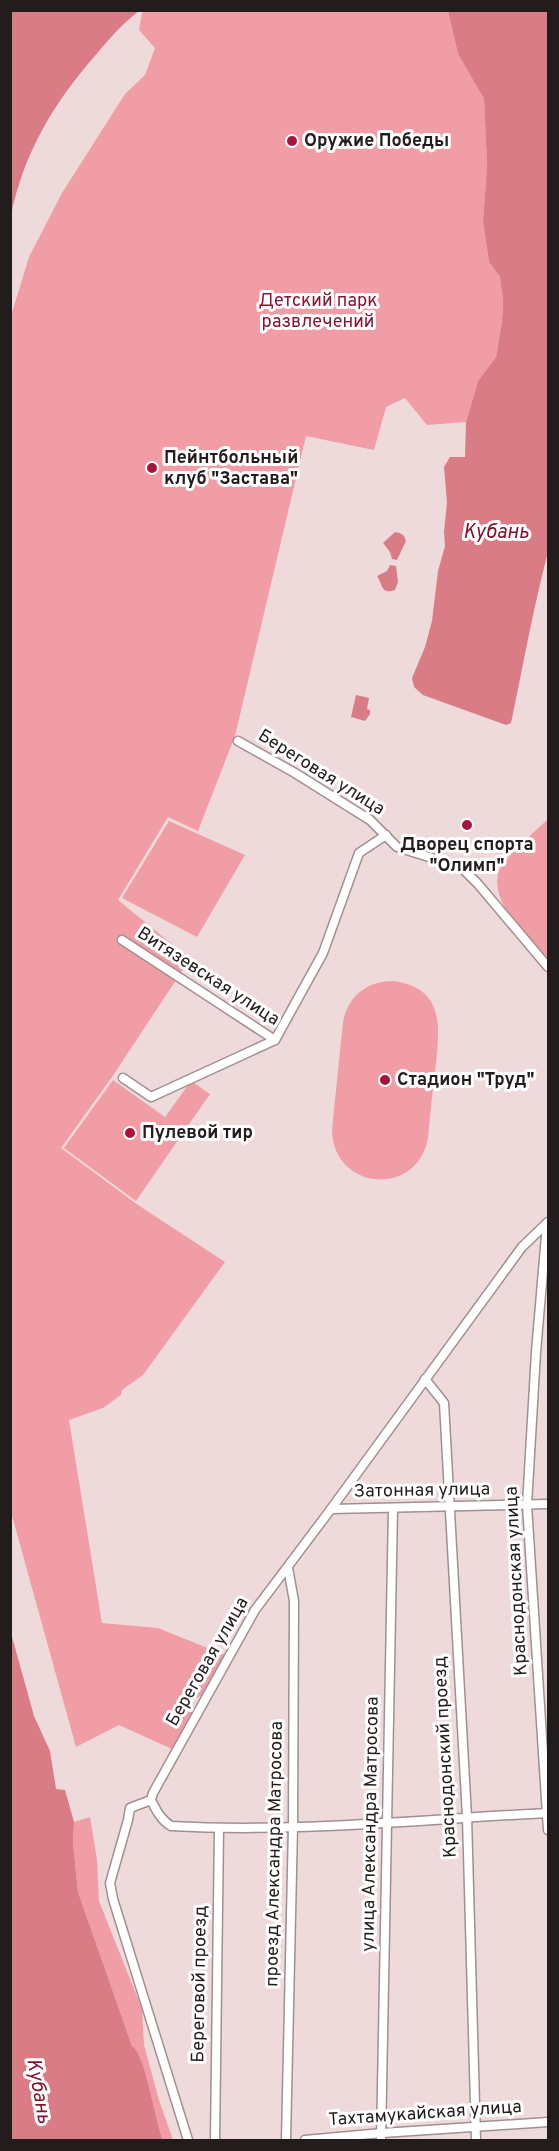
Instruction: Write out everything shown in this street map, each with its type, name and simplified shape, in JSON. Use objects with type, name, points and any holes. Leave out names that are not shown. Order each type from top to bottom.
[{"type":"street","name":"Береговая улица","points":[[238,741],[296,773],[370,820],[397,847],[461,867],[549,967]]},
{"type":"street","name":"Береговая улица","points":[[275,1040],[323,953],[359,853],[386,835]]},
{"type":"street","name":"Витязевская улица","points":[[122,940],[275,1040]]},
{"type":"street","points":[[123,1078],[151,1097],[275,1040]]},
{"type":"street","name":"Береговая улица","points":[[188,2140],[112,1899],[110,1883],[130,1808],[151,1800],[255,1610],[522,1247],[548,1223]]},
{"type":"street","name":"Краснодонская улица","points":[[548,1223],[536,1352],[527,1504],[549,1830]]},
{"type":"street","name":"Краснодонский проезд","points":[[424,1379],[444,1403],[467,1817],[476,2140]]},
{"type":"street","name":"Затонная улица","points":[[331,1509],[549,1504]]},
{"type":"street","name":"улица Александра Матросова","points":[[381,2137],[393,1509]]},
{"type":"street","name":"проезд Александра Матросова","points":[[286,2140],[293,1826],[294,1601],[288,1568]]},
{"type":"street","points":[[151,1800],[165,1823],[171,1826],[219,1829],[548,1813]]},
{"type":"street","name":"Береговой проезд","points":[[216,2140],[219,1829]]},
{"type":"street","name":"Тахтамукайская улица","points":[[304,2140],[381,2137],[475,2126],[549,2122]]},
{"type":"green space","name":"Детский парк развлечений","points":[[145,11],[448,11],[458,54],[484,99],[487,165],[483,222],[489,262],[500,277],[503,301],[496,357],[478,381],[466,422],[427,425],[405,398],[386,407],[374,450],[306,436],[235,736],[198,831],[168,817],[118,900],[190,959],[112,1077],[61,1148],[138,1205],[225,1262],[143,1375],[103,1408],[69,1420],[102,1623],[158,1628],[225,1655],[202,1695],[192,1698],[189,1703],[193,1711],[172,1749],[119,1725],[76,1747],[11,1512],[10,319],[29,257],[62,193],[125,94],[145,75],[155,48],[139,30],[142,13]]},
{"type":"green space","points":[[548,819],[548,960],[522,932],[506,910],[497,886],[498,874],[505,861]]},
{"type":"green space","points":[[169,821],[245,855],[197,937],[122,898]]},
{"type":"green space","name":"Стадион \"Труд\"","points":[[393,981],[411,985],[432,1002],[438,1028],[437,1058],[428,1138],[421,1158],[408,1171],[393,1178],[376,1179],[359,1175],[345,1165],[336,1149],[332,1129],[343,1022],[349,1005],[367,987]]},
{"type":"green space","name":"Пулевой тир","points":[[113,1080],[165,1117],[191,1081],[210,1094],[136,1201],[64,1148]]},
{"type":"green space","points":[[90,1817],[97,1860],[99,1901],[142,2009],[144,2045],[173,2140],[163,2140],[142,2062],[132,2046],[78,1892],[73,1843],[74,1822]]},
{"type":"water","points":[[11,10],[139,11],[105,44],[53,111],[32,150],[11,215]]},
{"type":"water","name":"Кубань","points":[[448,11],[548,11],[548,552],[511,723],[506,725],[423,695],[414,687],[412,678],[425,647],[432,621],[438,571],[445,546],[447,502],[444,467],[450,457],[465,457],[466,422],[478,381],[496,357],[502,321],[503,301],[500,277],[489,262],[483,222],[487,165],[484,99],[458,54]]},
{"type":"water","points":[[395,532],[402,534],[406,541],[397,560],[392,559],[383,543]]},
{"type":"water","points":[[390,565],[396,566],[398,582],[395,590],[387,591],[377,576],[387,571]]},
{"type":"water","points":[[356,695],[369,698],[367,709],[370,710],[370,714],[365,721],[351,717]]},
{"type":"water","name":"Кубань","points":[[11,1633],[34,1716],[50,1751],[56,1789],[65,1790],[74,1822],[73,1843],[78,1892],[132,2046],[142,2062],[163,2140],[11,2140]]},
{"type":"place","name":"Оружие Победы","points":[[292,141]]},
{"type":"place","name":"Пейнтбольный клуб \"Застава\"","points":[[152,468]]},
{"type":"place","name":"Дворец спорта \"Олимп\"","points":[[467,825]]},
{"type":"place","name":"Стадион \"Труд\"","points":[[385,1080]]},
{"type":"place","name":"Пулевой тир","points":[[130,1133]]}]
